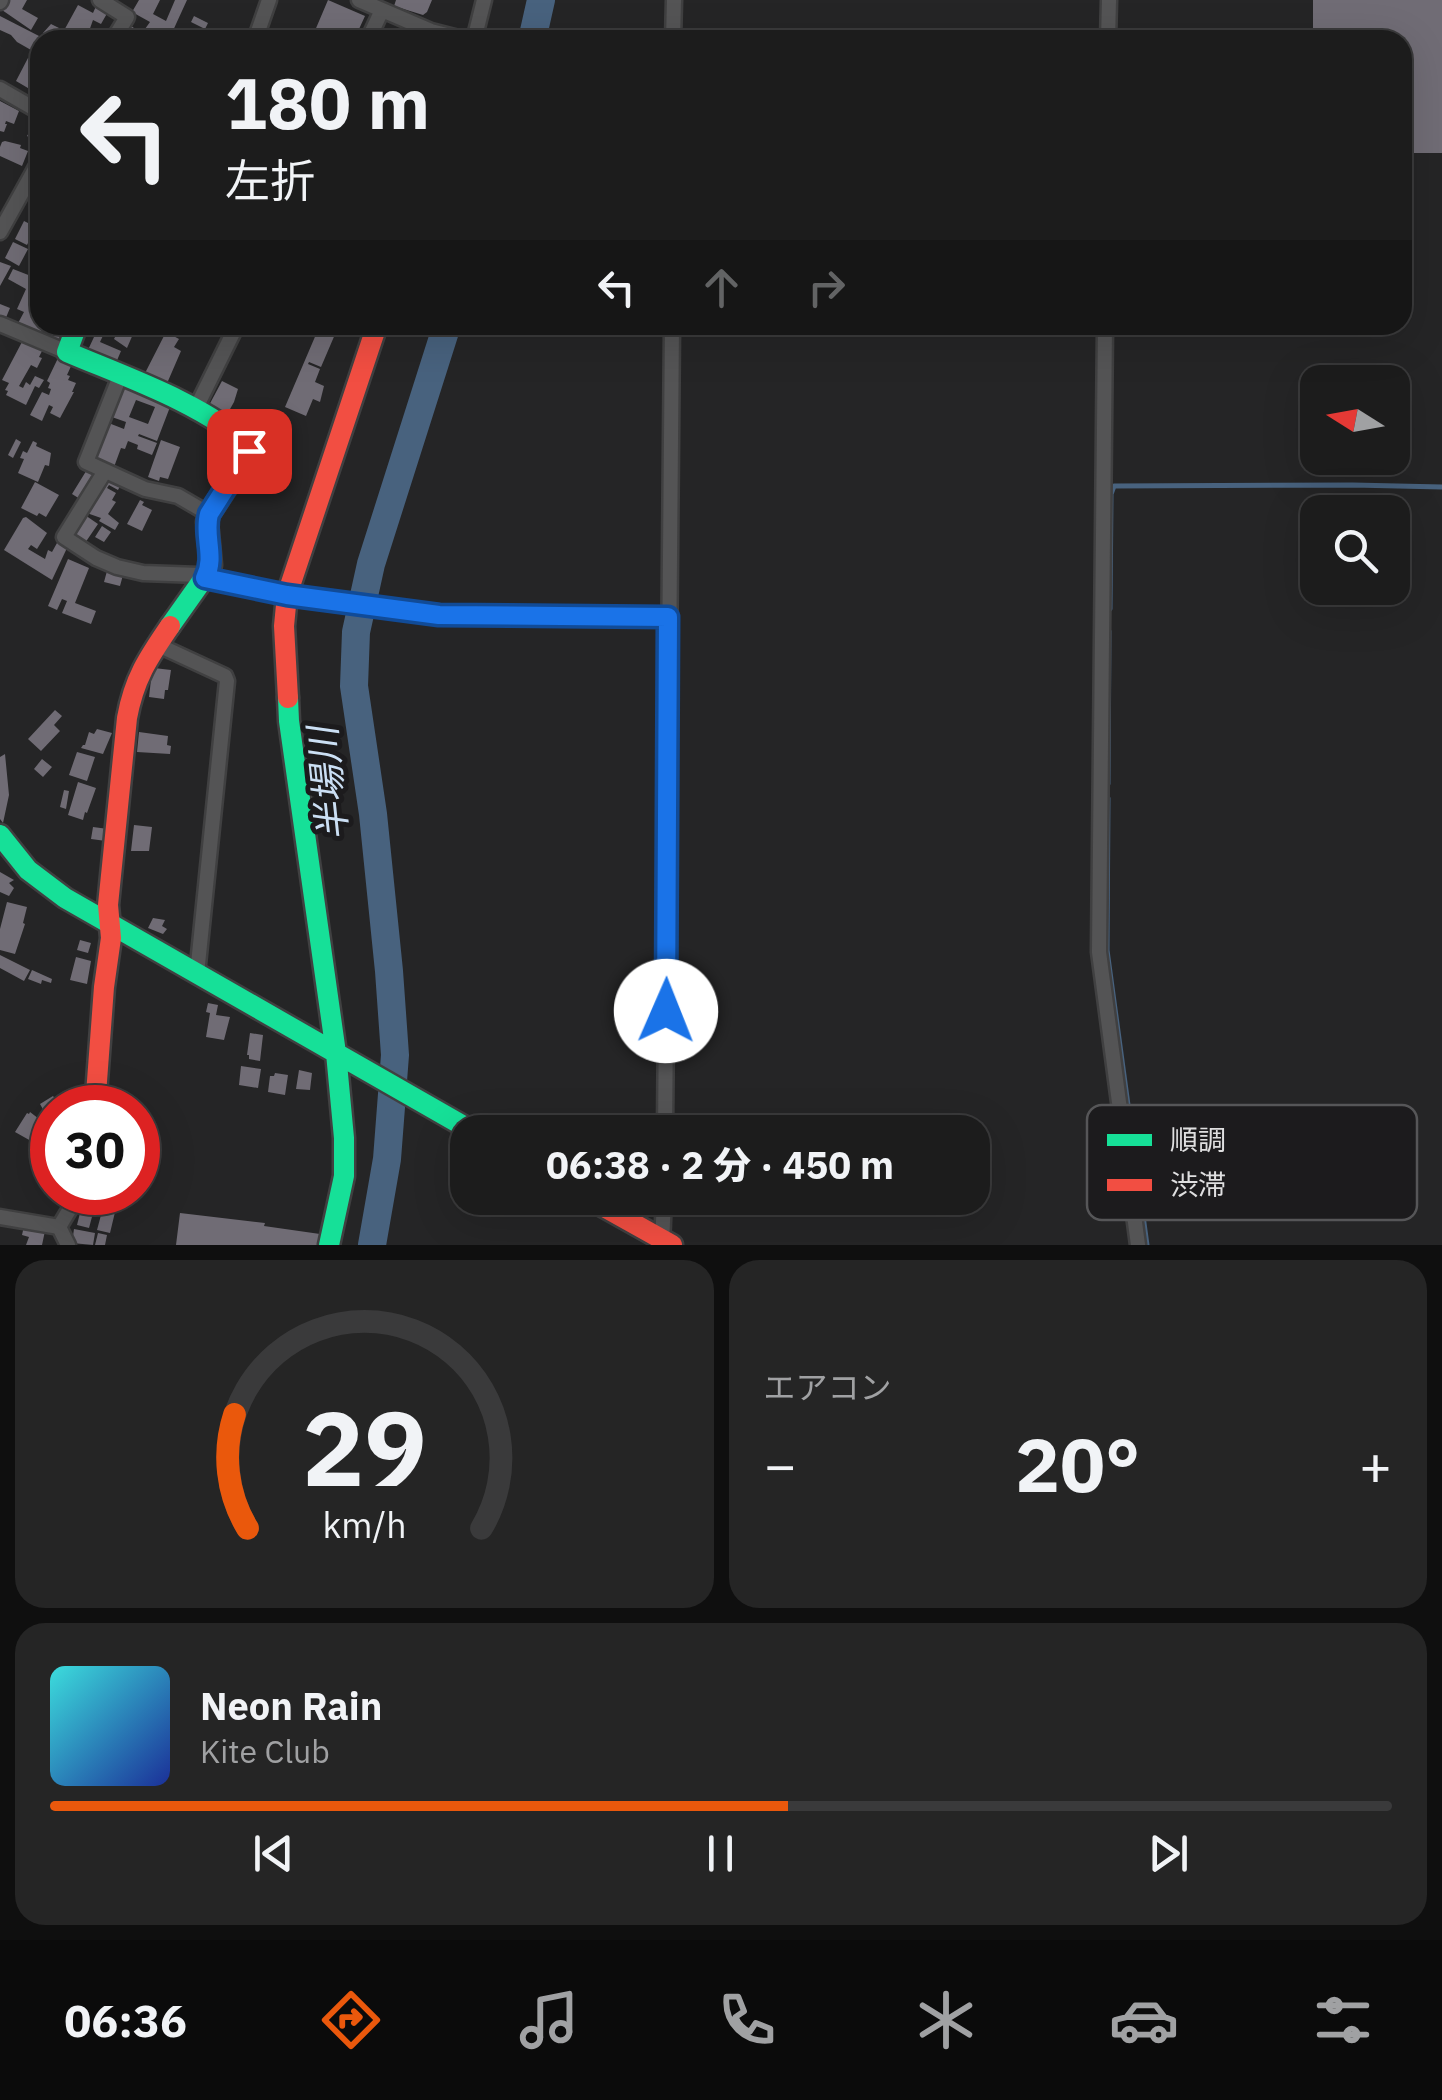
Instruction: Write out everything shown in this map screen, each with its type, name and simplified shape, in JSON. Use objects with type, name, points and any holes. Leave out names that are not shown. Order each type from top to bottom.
[{"type":"street","points":[[100,0],[127,16],[119,30]]},
{"type":"street","points":[[258,30],[269,0]]},
{"type":"street","points":[[359,0],[427,30]]},
{"type":"street","points":[[476,30],[484,0]]},
{"type":"street","points":[[674,0],[674,30]]},
{"type":"street","points":[[1108,30],[1109,0]]},
{"type":"street","points":[[373,30],[382,10]]},
{"type":"street","points":[[0,89],[30,106]]},
{"type":"street","points":[[0,232],[30,178]]},
{"type":"street","points":[[0,324],[195,410],[242,437],[249,446],[247,456],[206,522],[211,565],[205,578],[144,664],[132,691],[108,906],[111,938],[98,1085]]},
{"type":"street","points":[[67,352],[74,335]]},
{"type":"street","points":[[195,410],[233,335]]},
{"type":"street","points":[[330,1245],[345,1164],[335,1077],[340,1056],[289,721],[284,626],[374,335]]},
{"type":"street","points":[[665,1115],[672,335]]},
{"type":"street","points":[[1105,335],[1099,952],[1119,1105]]},
{"type":"street","points":[[120,376],[86,462],[145,490],[178,496],[209,514]]},
{"type":"street","points":[[105,471],[64,537],[117,567],[143,573],[184,573],[291,595],[439,615],[668,617]]},
{"type":"street","points":[[158,645],[225,676],[228,682],[197,974]]},
{"type":"street","points":[[2,843],[46,884],[110,924],[450,1118]]},
{"type":"street","points":[[58,1227],[66,1215]]},
{"type":"street","points":[[617,1215],[666,1243]]},
{"type":"street","points":[[665,1215],[666,1243]]},
{"type":"street","points":[[0,1217],[58,1227]]},
{"type":"street","points":[[1135,1220],[1138,1245]]},
{"type":"street","points":[[58,1227],[68,1245]]},
{"type":"building","points":[[8,0],[27,0],[22,9],[38,18],[31,30],[2,10]]},
{"type":"building","points":[[139,0],[160,0],[153,14],[166,21],[175,0],[187,0],[173,30],[145,29],[150,22],[132,12]]},
{"type":"building","points":[[328,0],[365,16],[359,30],[315,30]]},
{"type":"building","points":[[396,0],[432,0],[423,15],[394,6]]},
{"type":"building","points":[[1313,0],[1442,0],[1442,153],[1412,153],[1412,30],[1313,30]]},
{"type":"building","points":[[97,4],[109,10],[101,24],[93,20],[89,30],[64,30],[78,5],[93,13]]},
{"type":"building","points":[[0,16],[30,31],[30,49],[11,35],[0,30]]},
{"type":"building","points":[[194,16],[208,23],[205,29],[191,22]]},
{"type":"building","points":[[28,58],[30,59],[30,89],[16,81]]},
{"type":"building","points":[[0,101],[19,111],[14,124],[6,121],[4,132],[0,131]]},
{"type":"building","points":[[5,141],[28,151],[22,166],[0,156]]},
{"type":"building","points":[[24,221],[30,224],[27,245],[15,239]]},
{"type":"building","points":[[13,242],[28,249],[19,266],[5,258]]},
{"type":"building","points":[[0,262],[11,266],[0,286]]},
{"type":"building","points":[[13,269],[30,276],[30,333],[16,327],[24,312],[17,309],[26,289],[8,279]]},
{"type":"building","points":[[0,304],[10,308],[5,320],[0,318]]},
{"type":"building","points":[[34,335],[65,335],[60,347]]},
{"type":"building","points":[[89,335],[103,335],[100,342],[121,351],[115,365],[87,352],[94,337]]},
{"type":"building","points":[[116,335],[133,335],[127,348],[114,339]]},
{"type":"building","points":[[164,335],[179,339],[174,347],[181,351],[165,388],[143,377]]},
{"type":"building","points":[[316,335],[335,335],[321,367],[308,364],[320,369],[315,382],[324,386],[320,402],[313,399],[306,416],[285,407]]},
{"type":"building","points":[[23,340],[43,349],[37,368],[31,365],[19,386],[23,388],[26,382],[30,385],[35,376],[44,380],[39,388],[35,386],[26,405],[6,395],[9,383],[2,380]]},
{"type":"building","points":[[59,356],[72,364],[67,375],[68,380],[76,383],[74,392],[60,418],[50,413],[53,407],[49,405],[42,421],[30,415],[42,392],[49,395],[47,381]]},
{"type":"building","points":[[222,381],[238,389],[225,418],[207,409]]},
{"type":"building","points":[[122,384],[170,407],[157,441],[138,436],[157,443],[152,455],[128,441],[114,467],[92,458],[106,422],[124,429],[126,422],[109,416]],"holes":[[[136,400],[155,407],[148,424],[129,417]]]},
{"type":"building","points":[[269,417],[279,422],[272,434],[262,428]]},
{"type":"building","points":[[16,439],[21,442],[13,458],[8,455]]},
{"type":"building","points":[[161,440],[180,447],[168,479],[160,477],[159,481],[148,477]]},
{"type":"building","points":[[33,441],[51,453],[49,466],[45,465],[38,482],[18,473],[23,451],[27,453]]},
{"type":"building","points":[[88,468],[98,474],[80,499],[72,494]]},
{"type":"building","points":[[107,478],[121,484],[118,490],[109,485],[107,488],[116,493],[112,500],[116,502],[108,514],[119,523],[115,530],[99,521],[101,518],[84,512]]},
{"type":"building","points":[[35,482],[59,495],[46,517],[21,508]]},
{"type":"building","points":[[140,500],[152,510],[142,531],[127,524]]},
{"type":"building","points":[[82,513],[98,524],[85,543],[69,532]]},
{"type":"building","points":[[26,517],[47,533],[37,549],[31,545],[28,549],[45,559],[57,543],[67,548],[52,580],[4,550]]},
{"type":"building","points":[[102,526],[111,532],[104,542],[95,537]]},
{"type":"building","points":[[68,559],[89,568],[75,603],[96,611],[91,624],[62,613],[67,601],[62,599],[57,610],[48,606]]},
{"type":"building","points":[[107,571],[123,575],[120,586],[104,582]]},
{"type":"building","points":[[154,668],[171,670],[164,699],[149,697]]},
{"type":"building","points":[[55,710],[62,716],[54,725],[60,731],[41,751],[28,739]]},
{"type":"building","points":[[97,729],[112,733],[103,754],[81,748],[89,732],[94,734]]},
{"type":"building","points":[[139,732],[168,736],[170,754],[137,752]]},
{"type":"building","points":[[77,752],[95,757],[87,781],[69,775]]},
{"type":"building","points":[[5,754],[9,795],[3,823],[0,757]]},
{"type":"building","points":[[42,759],[52,767],[43,777],[34,769]]},
{"type":"building","points":[[78,782],[96,788],[83,820],[68,815]]},
{"type":"building","points":[[64,790],[69,791],[66,809],[60,807]]},
{"type":"building","points":[[134,825],[152,827],[149,851],[131,851]]},
{"type":"building","points":[[93,827],[108,829],[106,841],[91,839]]},
{"type":"building","points":[[0,872],[14,880],[9,883],[14,888],[9,896],[0,892]]},
{"type":"building","points":[[7,902],[27,907],[15,954],[0,950],[0,929]]},
{"type":"building","points":[[153,918],[165,920],[162,926],[167,929],[163,934],[148,928]]},
{"type":"building","points":[[80,940],[91,943],[88,953],[77,950]]},
{"type":"building","points":[[0,955],[30,970],[24,981],[0,968]]},
{"type":"building","points":[[76,957],[91,961],[87,984],[70,980]]},
{"type":"building","points":[[32,970],[52,979],[51,983],[28,979]]},
{"type":"building","points":[[208,1003],[218,1005],[216,1015],[230,1017],[224,1040],[206,1037]]},
{"type":"building","points":[[250,1033],[263,1035],[260,1061],[247,1055]]},
{"type":"building","points":[[241,1066],[261,1069],[258,1088],[239,1085]]},
{"type":"building","points":[[299,1070],[312,1073],[310,1090],[296,1089]]},
{"type":"building","points":[[288,1075],[285,1095],[268,1092],[270,1076]]},
{"type":"building","points":[[30,1112],[30,1140],[15,1132]]},
{"type":"building","points":[[180,1213],[320,1234],[317,1245],[176,1245]]},
{"type":"building","points":[[80,1215],[92,1215],[89,1228],[77,1225]]},
{"type":"building","points":[[101,1215],[114,1215],[110,1233],[97,1230]]},
{"type":"building","points":[[24,1226],[45,1231],[42,1245],[26,1245],[29,1237],[22,1235]]},
{"type":"building","points":[[74,1229],[95,1233],[93,1245],[72,1243]]},
{"type":"building","points":[[98,1233],[107,1235],[105,1245],[95,1245]]},
{"type":"waterway","name":"半場川","points":[[534,30],[541,0]]},
{"type":"waterway","name":"半場川","points":[[372,1245],[387,1159],[395,1055],[373,814],[354,686],[356,632],[371,564],[444,335]]},
{"type":"waterway","points":[[1110,609],[1114,486],[1442,487]]},
{"type":"waterway","points":[[1108,784],[1109,631]]},
{"type":"waterway","points":[[1108,798],[1107,950],[1128,1105]]},
{"type":"waterway","points":[[1144,1220],[1147,1245]]},
{"type":"traffic: fast","points":[[73,335],[67,352],[187,404],[249,446],[247,456],[209,514],[209,571],[170,626]]},
{"type":"traffic: fast","points":[[288,698],[344,1138],[344,1176],[329,1245]]},
{"type":"traffic: fast","points":[[0,835],[28,870],[65,898],[450,1118]]},
{"type":"traffic: jam","points":[[288,698],[284,626],[287,595],[374,335]]},
{"type":"traffic: jam","points":[[97,1085],[111,938],[108,905],[127,718],[143,669],[170,626]]},
{"type":"traffic: jam","points":[[618,1215],[672,1245]]},
{"type":"route","points":[[249,451],[206,522],[211,565],[205,578],[287,595],[439,615],[668,617],[666,1011]]}]
